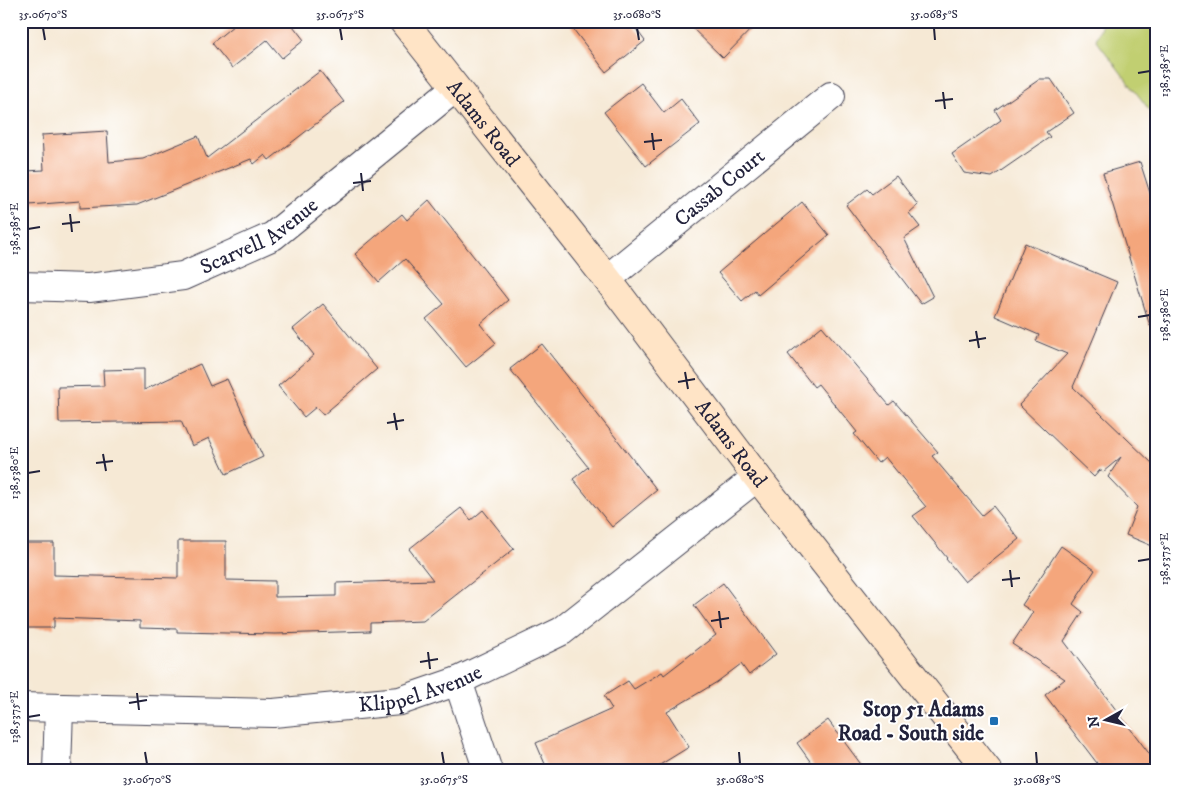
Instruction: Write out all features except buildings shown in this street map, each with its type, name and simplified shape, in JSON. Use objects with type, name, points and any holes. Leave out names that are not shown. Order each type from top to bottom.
[{"type":"street","name":"Adams Road","points":[[403,21],[607,279],[757,477],[988,771]]},
{"type":"street","name":"Scarvell Avenue","points":[[21,286],[89,288],[183,276],[273,236],[455,88]]},
{"type":"street","name":"Cassab Court","points":[[607,279],[831,96]]},
{"type":"street","name":"Klippel Avenue","points":[[21,707],[273,713],[400,701],[458,681],[562,631],[757,477]]},
{"type":"street","points":[[458,681],[488,771]]},
{"type":"street","points":[[57,771],[59,708]]},
{"type":"green space","points":[[1103,21],[1157,21],[1157,120],[1096,40]]},
{"type":"place","name":"Stop 51 Adams Road - South side","points":[[994,721]]}]
